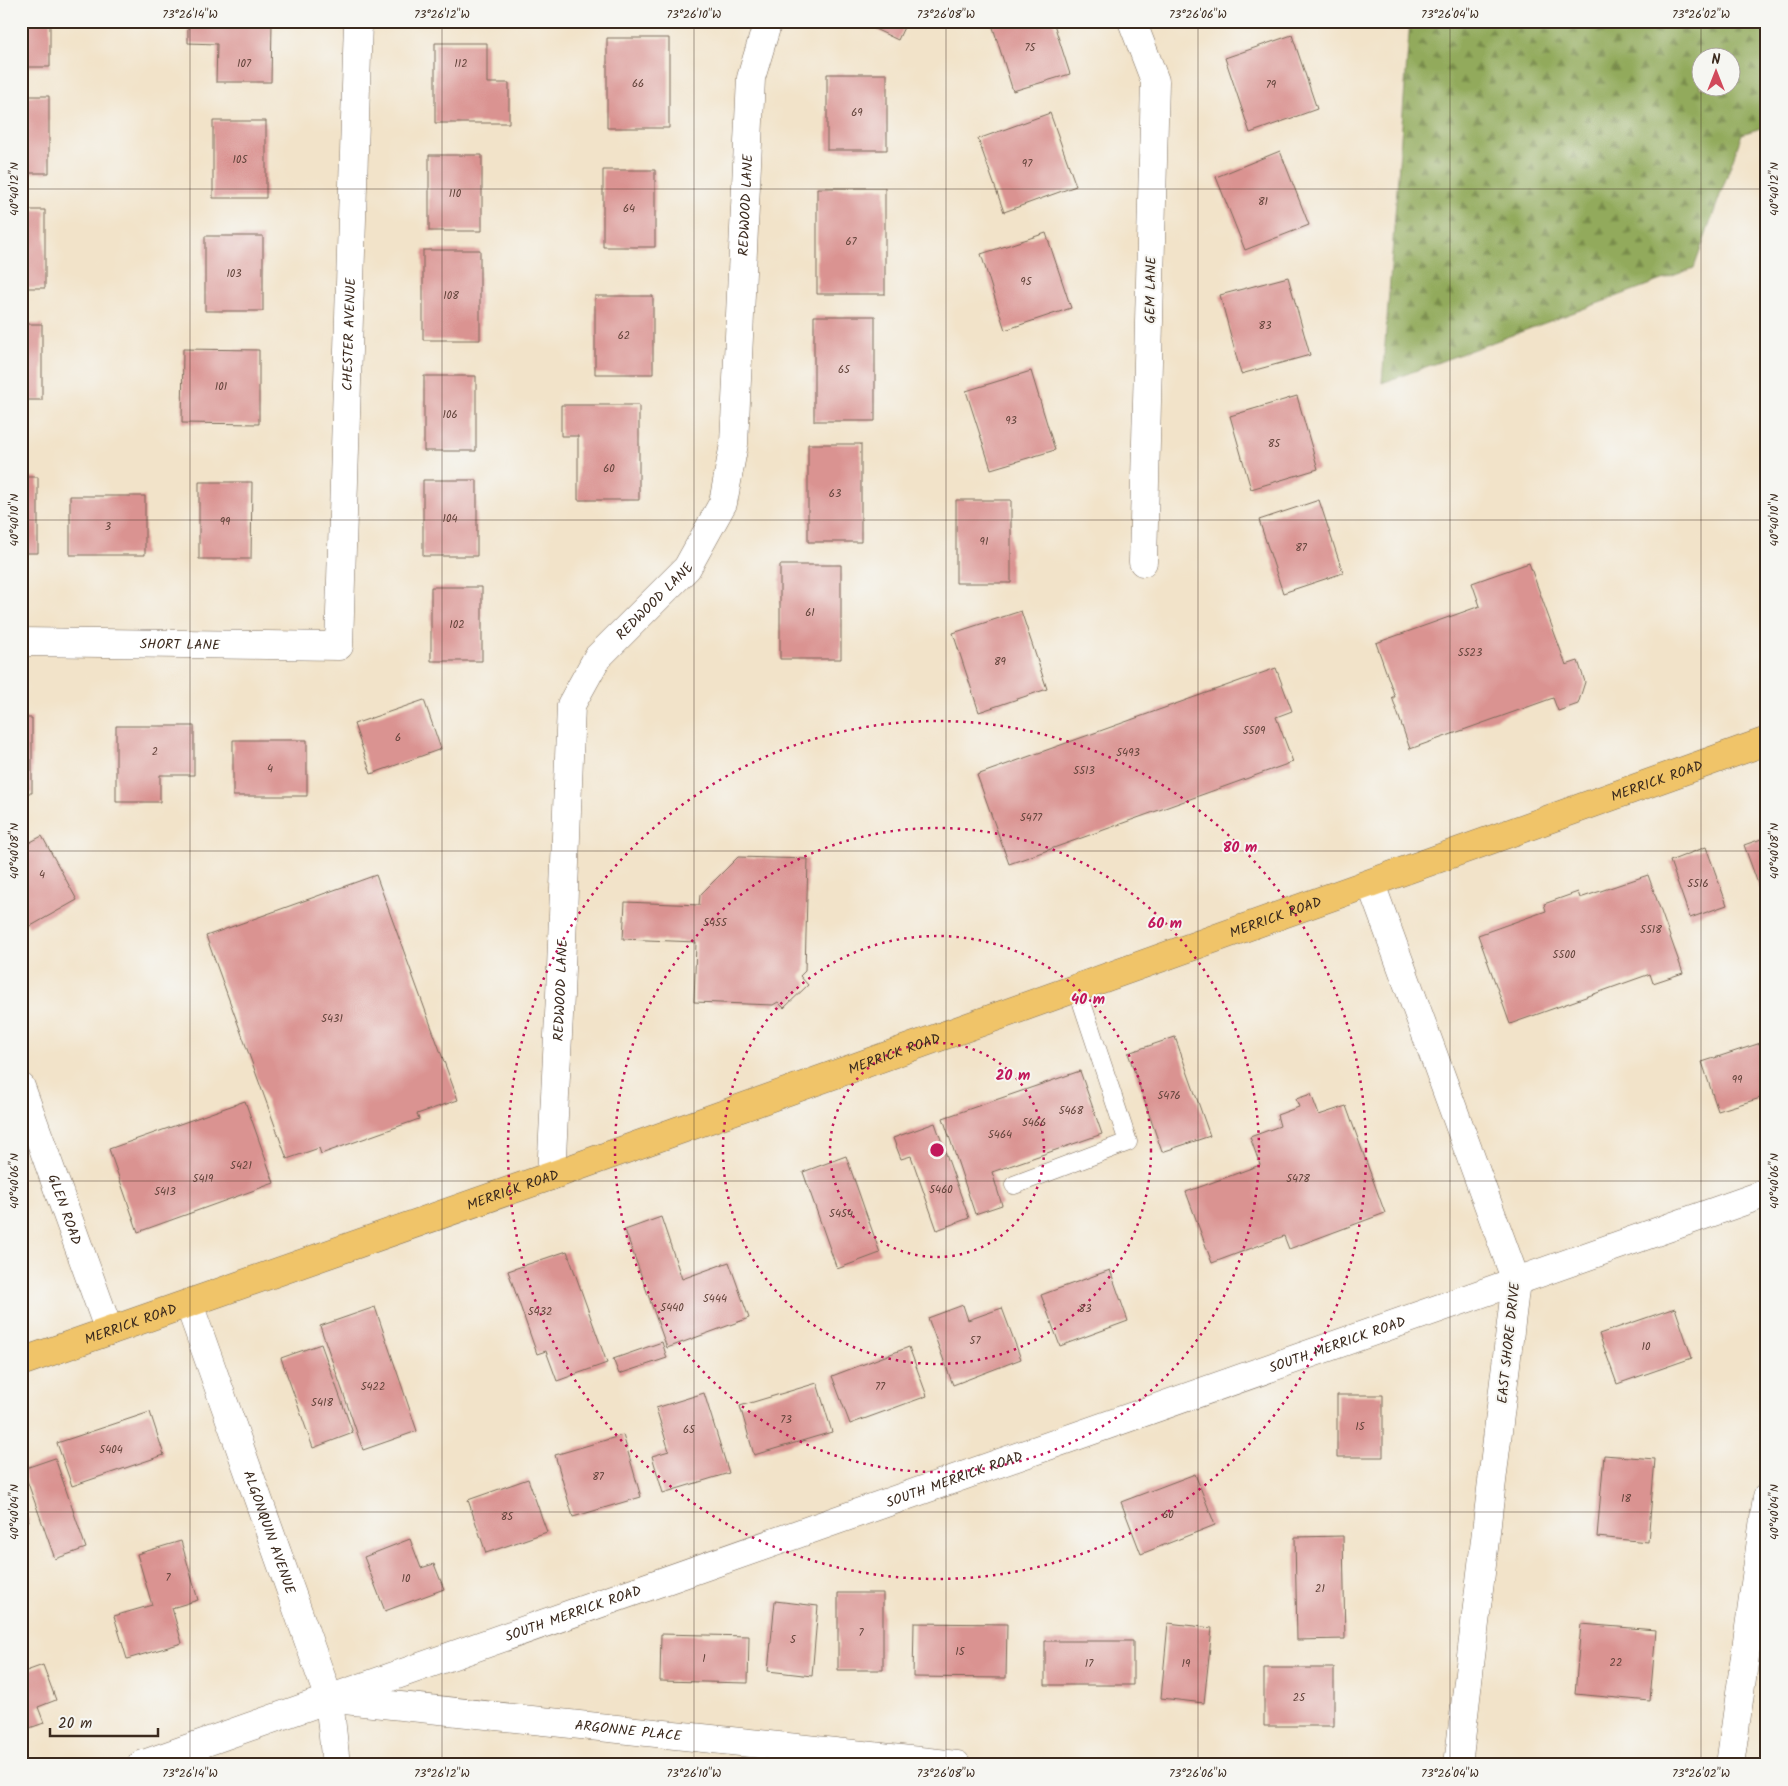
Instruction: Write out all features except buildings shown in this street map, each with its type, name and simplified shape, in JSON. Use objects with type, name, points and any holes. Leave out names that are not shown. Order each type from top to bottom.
[{"type":"main road","name":"MERRICK ROAD","points":[[21,1362],[550,1176],[1767,741]]},
{"type":"street","name":"CHESTER AVENUE","points":[[339,646],[358,21]]},
{"type":"street","name":"REDWOOD LANE","points":[[550,1176],[560,995],[571,705],[597,658],[687,568],[723,503],[734,444],[751,78],[768,21]]},
{"type":"street","name":"GEM LANE","points":[[1132,21],[1155,81],[1143,562]]},
{"type":"street","name":"SHORT LANE","points":[[21,642],[339,646]]},
{"type":"street","name":"EAST SHORE DRIVE","points":[[1370,884],[1516,1281],[1458,1765]]},
{"type":"street","name":"GLEN ROAD","points":[[21,1087],[110,1332]]},
{"type":"street","name":"SOUTH MERRICK ROAD","points":[[141,1765],[1767,1193]]},
{"type":"street","name":"ALGONQUIN AVENUE","points":[[189,1304],[329,1699],[336,1765]]},
{"type":"street","points":[[1730,1765],[1767,1497]]},
{"type":"street","name":"ARGONNE PLACE","points":[[329,1699],[957,1765]]},
{"type":"lane","points":[[1014,1185],[1128,1142],[1077,988]]},
{"type":"green space","points":[[1410,21],[1767,21],[1767,126],[1742,134],[1694,268],[1382,383]]}]
